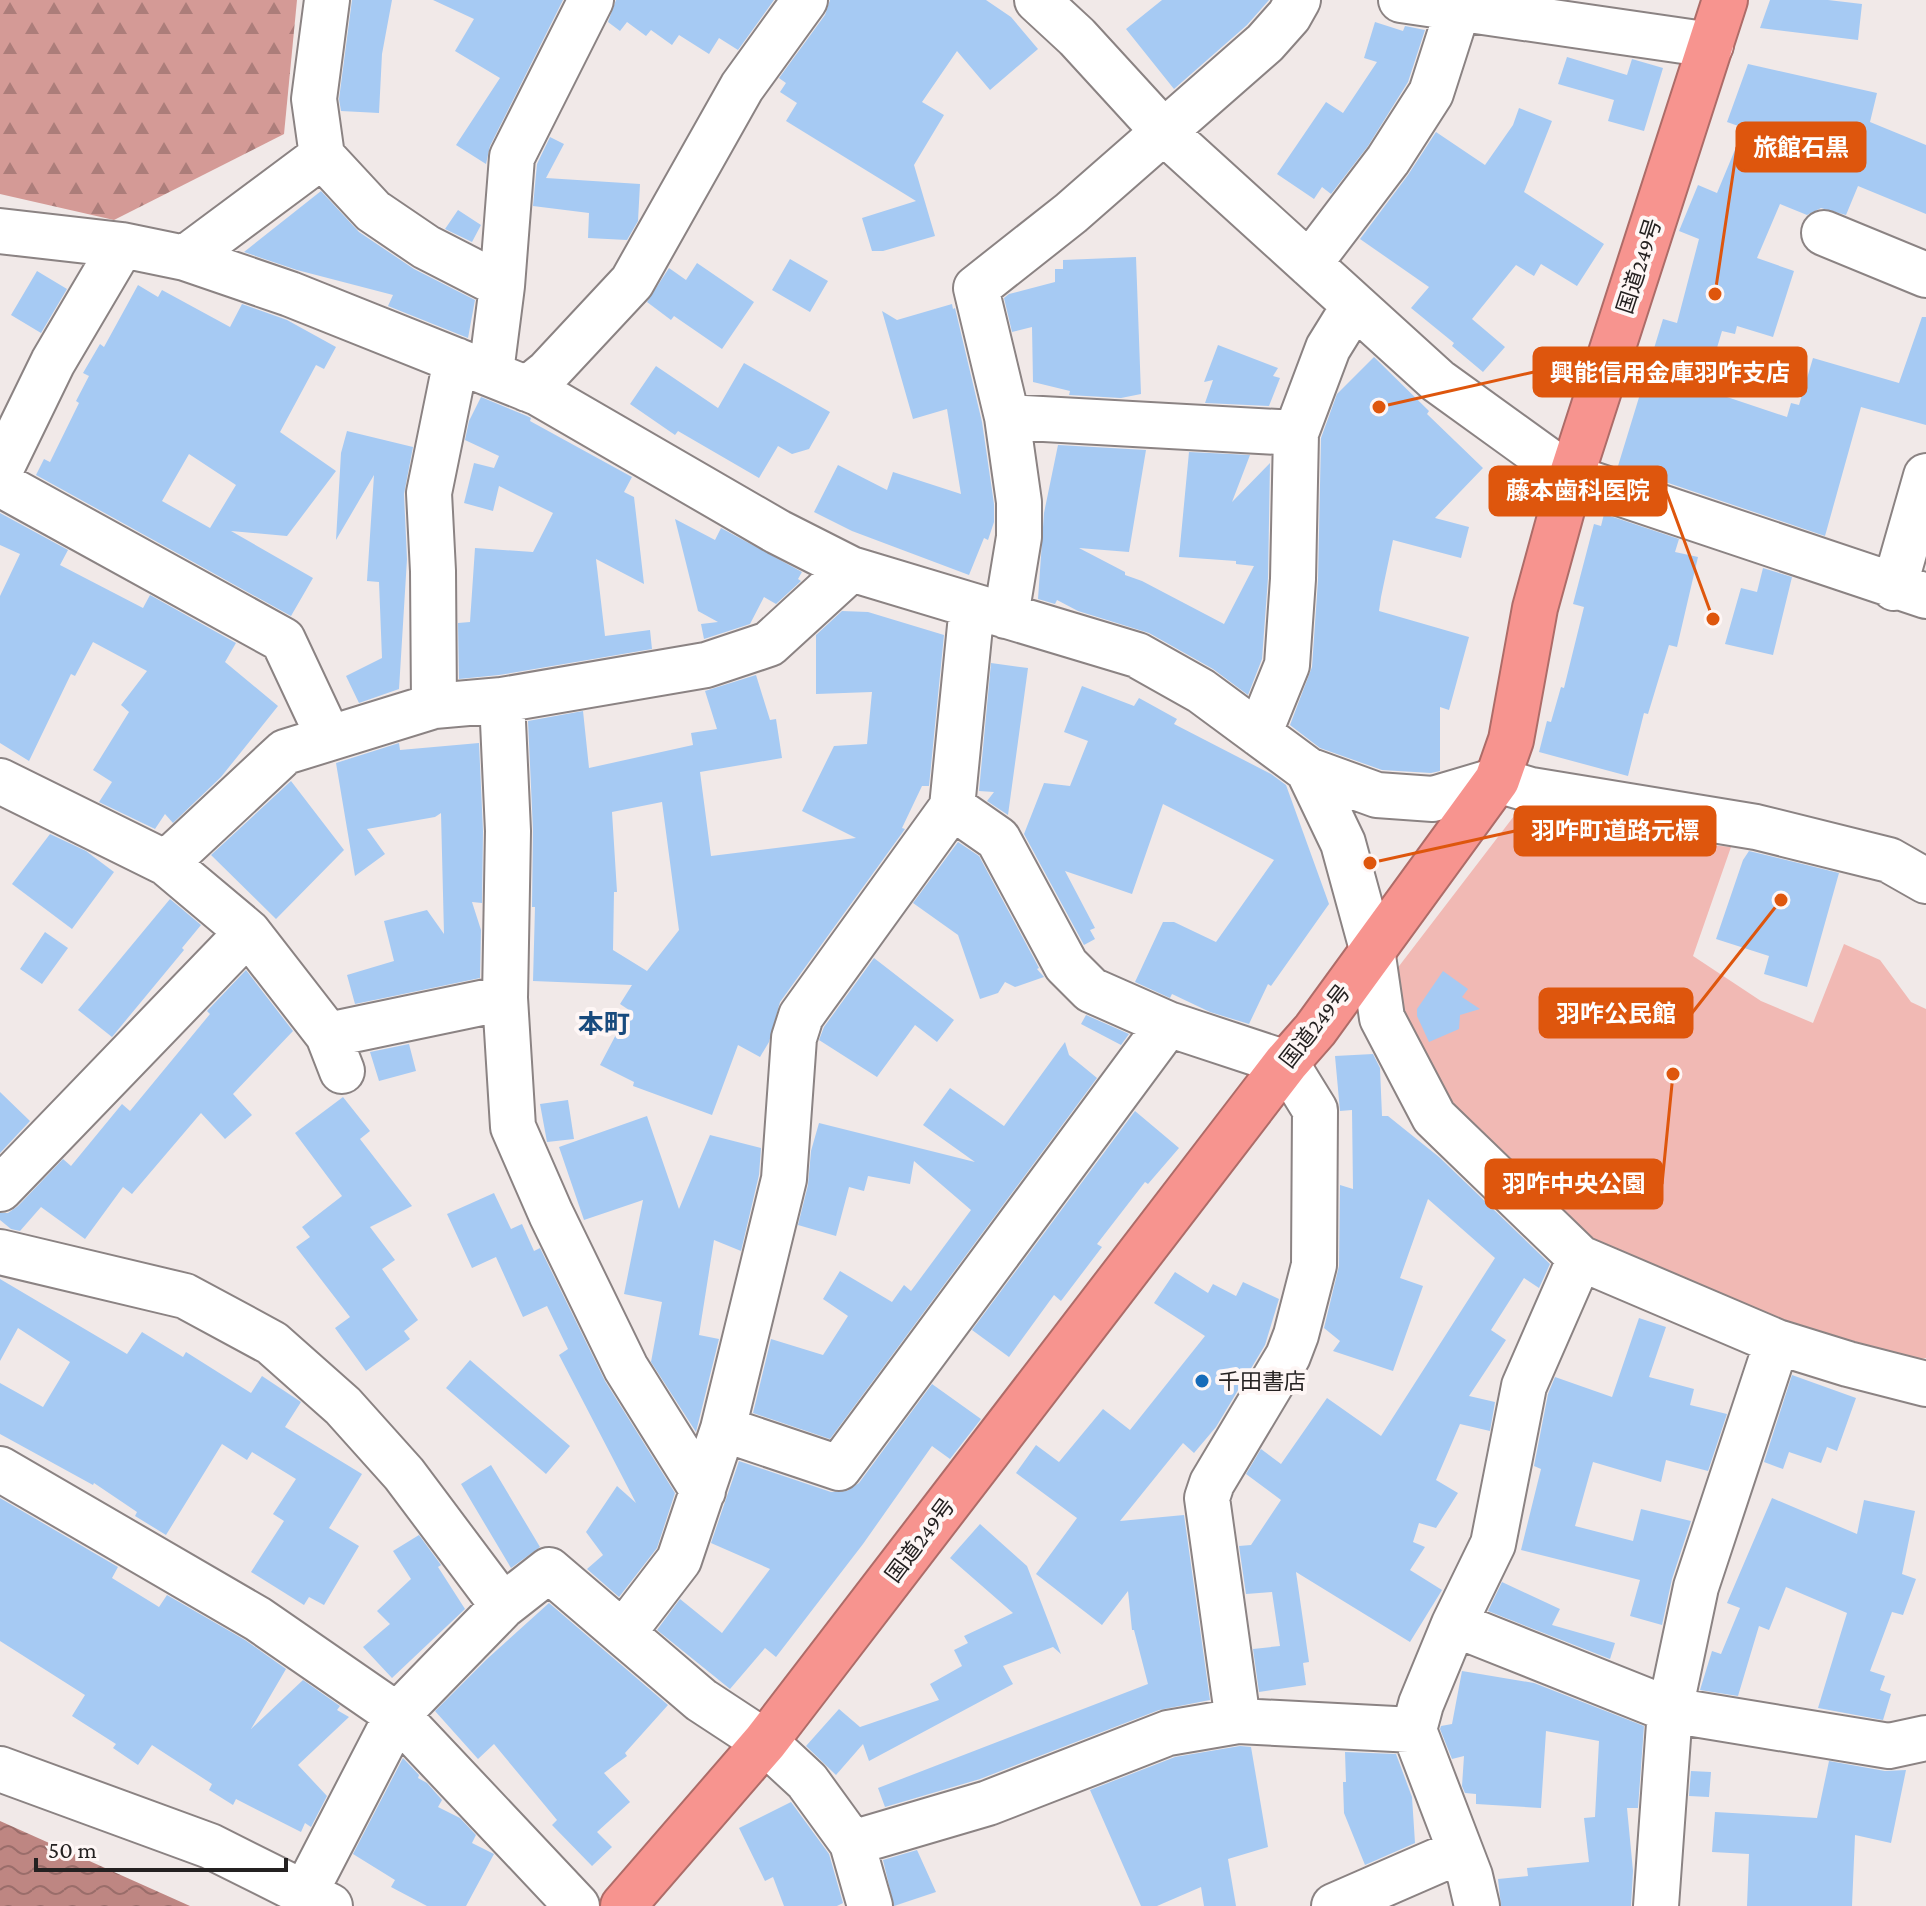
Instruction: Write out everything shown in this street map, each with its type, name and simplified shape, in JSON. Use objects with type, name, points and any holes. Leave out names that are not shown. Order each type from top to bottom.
[{"type":"highway","name":"国道249号","points":[[623,1906],[765,1742],[1286,1063],[1315,1030],[1497,780],[1511,740],[1535,608],[1571,477],[1725,0]]},
{"type":"street","points":[[327,0],[314,99],[322,156],[373,211],[426,247],[502,286]]},
{"type":"street","points":[[434,706],[429,493],[491,374],[502,286],[512,157],[591,0]]},
{"type":"street","points":[[491,374],[548,372],[632,282],[742,87],[805,0]]},
{"type":"street","points":[[1037,0],[1077,37],[1164,132],[1354,306],[1438,381],[1571,477],[1910,592],[1926,476]]},
{"type":"street","points":[[623,1633],[679,1560],[723,1429],[784,1179],[794,1038],[801,1016],[952,807],[989,611],[1019,525],[1019,502],[1007,417],[976,288],[1071,213],[1265,43],[1289,16],[1298,0]]},
{"type":"street","points":[[1401,0],[1482,8],[1711,45]]},
{"type":"street","points":[[1309,264],[1388,160],[1482,8]]},
{"type":"street","points":[[185,258],[322,156]]},
{"type":"street","points":[[0,231],[122,245],[185,258],[290,294],[491,374],[851,569],[1137,655],[1201,691],[1308,770],[1377,795],[1433,799],[1497,780],[1531,790],[1756,827],[1889,860],[1926,881]]},
{"type":"street","points":[[1824,233],[1926,275]]},
{"type":"street","points":[[0,471],[53,362],[122,245]]},
{"type":"street","points":[[1259,734],[1287,665],[1293,579],[1296,433],[1328,348],[1354,306]]},
{"type":"street","points":[[1007,417],[1296,433]]},
{"type":"street","points":[[0,484],[283,640],[329,738]]},
{"type":"street","points":[[166,863],[285,752],[434,706],[502,700],[706,665],[769,644],[851,569]]},
{"type":"street","points":[[502,700],[508,831],[505,998],[513,1127],[551,1214],[626,1368],[703,1491]]},
{"type":"street","points":[[1308,770],[1343,843],[1372,949],[1382,1018],[1434,1117],[1580,1258],[1777,1342],[1926,1384]]},
{"type":"street","points":[[0,781],[166,863],[248,932],[335,1053],[505,998]]},
{"type":"street","points":[[952,807],[998,839],[1066,965],[1091,990],[1168,1024],[1286,1063],[1315,1110],[1314,1265],[1296,1335],[1288,1356],[1212,1483],[1207,1498],[1238,1721]]},
{"type":"street","points":[[0,1189],[248,932]]},
{"type":"street","points":[[723,1429],[839,1468],[1168,1024]]},
{"type":"street","points":[[0,1252],[185,1296],[272,1343],[343,1406],[404,1474],[503,1606]]},
{"type":"street","points":[[1477,1906],[1460,1851],[1414,1730],[1421,1704],[1454,1624],[1493,1544],[1524,1386],[1580,1258]]},
{"type":"street","points":[[1656,1906],[1670,1710],[1696,1587],[1777,1342]]},
{"type":"street","points":[[0,1469],[258,1619],[397,1715],[577,1906]]},
{"type":"street","points":[[0,1769],[14,1777],[210,1846],[317,1899],[397,1715],[503,1606],[549,1570],[701,1700],[765,1742],[807,1781],[852,1843],[870,1906]]},
{"type":"street","points":[[1454,1624],[1670,1710],[1889,1746],[1926,1738]]},
{"type":"street","points":[[852,1843],[988,1803],[1168,1733],[1238,1721],[1414,1730]]},
{"type":"street","points":[[1334,1906],[1460,1851]]},
{"type":"green space","points":[[0,0],[297,0],[284,134],[114,220],[0,194]]},
{"type":"shaded area","points":[[1514,816],[1599,834],[1731,847],[1693,956],[1761,1001],[1813,1023],[1844,944],[1880,960],[1911,1002],[1926,1009],[1926,1358],[1907,1362],[1604,1262],[1442,1116],[1398,1032],[1393,974]]},
{"type":"water","points":[[0,1821],[190,1906],[0,1906]]},
{"type":"building","points":[[352,0],[392,0],[382,54],[379,113],[341,111],[339,99]]},
{"type":"building","points":[[433,0],[563,0],[490,146],[486,164],[456,145],[500,78],[455,51],[474,19]]},
{"type":"building","points":[[616,0],[774,0],[738,50],[719,38],[709,54],[679,35],[672,45],[651,30],[646,36],[627,22],[620,31],[608,22]]},
{"type":"building","points":[[830,0],[986,0],[1011,17],[1038,49],[990,90],[957,51],[922,102],[944,115],[914,165],[935,236],[883,251],[872,251],[862,218],[916,201],[786,121],[797,103],[780,92],[786,83],[779,78],[825,15]]},
{"type":"building","points":[[1162,0],[1269,0],[1247,25],[1174,89],[1126,29]]},
{"type":"building","points":[[1770,0],[1828,0],[1862,4],[1858,40],[1760,28]]},
{"type":"building","points":[[1375,22],[1403,31],[1405,26],[1425,30],[1408,82],[1368,146],[1331,194],[1322,187],[1314,199],[1277,174],[1326,102],[1343,113],[1377,62],[1364,58]]},
{"type":"building","points":[[1567,57],[1627,75],[1632,59],[1663,68],[1644,131],[1608,121],[1614,100],[1558,84]]},
{"type":"building","points":[[1748,64],[1877,93],[1870,122],[1926,145],[1926,214],[1858,186],[1846,215],[1821,208],[1807,215],[1780,204],[1757,258],[1794,271],[1773,337],[1737,326],[1735,334],[1722,331],[1708,378],[1727,384],[1724,396],[1787,417],[1791,403],[1799,405],[1813,358],[1899,383],[1922,317],[1926,317],[1926,425],[1861,407],[1825,536],[1618,466],[1663,319],[1677,323],[1699,239],[1679,231],[1698,185],[1717,193],[1744,128],[1727,122]]},
{"type":"building","points":[[1519,108],[1552,121],[1524,192],[1604,244],[1577,286],[1541,264],[1534,276],[1516,265],[1472,319],[1505,347],[1483,372],[1452,346],[1454,343],[1411,308],[1429,287],[1360,239],[1436,132],[1485,165],[1513,125]]},
{"type":"building","points":[[550,137],[564,144],[546,178],[640,184],[638,221],[627,240],[588,238],[589,213],[533,206],[537,164]]},
{"type":"building","points":[[321,191],[359,232],[414,269],[475,300],[468,338],[388,306],[393,295],[297,270],[244,252]]},
{"type":"building","points":[[458,210],[481,225],[472,242],[445,229]]},
{"type":"building","points":[[1136,257],[1141,394],[1121,398],[1069,395],[1070,391],[1033,382],[1032,327],[1012,332],[1004,298],[1055,282],[1055,269],[1063,269],[1063,260]]},
{"type":"building","points":[[790,259],[828,281],[810,312],[772,290]]},
{"type":"building","points":[[697,263],[754,302],[722,349],[674,316],[671,320],[647,302],[669,268],[686,280]]},
{"type":"building","points":[[37,271],[67,289],[41,333],[11,315]]},
{"type":"building","points":[[138,285],[158,297],[162,290],[230,327],[242,304],[287,320],[336,347],[324,369],[316,365],[280,432],[336,471],[287,536],[231,531],[313,578],[291,616],[36,475],[44,459],[50,462],[79,403],[76,401],[89,376],[83,373],[100,344],[104,347]],"holes":[[[189,454],[236,485],[210,528],[162,501]]]},
{"type":"building","points":[[952,304],[982,422],[994,504],[994,522],[988,540],[984,538],[969,575],[852,531],[814,512],[838,465],[887,490],[893,472],[961,494],[947,409],[913,419],[882,311],[897,320]]},
{"type":"building","points":[[1218,345],[1278,368],[1273,376],[1280,378],[1269,406],[1205,403],[1213,380],[1204,382]]},
{"type":"building","points":[[1374,357],[1483,468],[1435,518],[1469,527],[1461,558],[1393,540],[1381,597],[1379,611],[1469,637],[1449,710],[1440,707],[1440,771],[1431,773],[1382,770],[1320,748],[1290,725],[1312,667],[1318,580],[1321,438],[1337,394]]},
{"type":"building","points":[[744,363],[830,412],[809,449],[792,454],[778,446],[759,478],[678,431],[675,435],[630,404],[656,366],[718,408]]},
{"type":"building","points":[[481,397],[531,418],[530,421],[632,477],[624,492],[634,497],[644,584],[596,559],[605,636],[650,630],[652,649],[459,679],[458,623],[470,622],[475,548],[533,552],[553,513],[499,486],[493,511],[464,503],[474,463],[494,468],[499,456],[465,440],[469,421]]},
{"type":"building","points":[[347,431],[413,447],[404,494],[407,559],[399,689],[359,703],[346,676],[382,658],[379,582],[367,581],[374,475],[336,540],[341,453]]},
{"type":"building","points":[[1058,445],[1146,450],[1129,552],[1079,548],[1125,572],[1125,575],[1224,624],[1254,566],[1236,564],[1236,561],[1179,557],[1189,452],[1250,455],[1232,502],[1270,463],[1268,578],[1262,659],[1248,695],[1213,669],[1149,633],[1078,611],[1057,600],[1055,604],[1038,599],[1044,513]]},
{"type":"building","points":[[0,513],[68,550],[60,565],[143,608],[150,595],[236,643],[225,662],[278,706],[221,777],[173,823],[165,814],[155,829],[99,802],[112,782],[93,770],[129,712],[121,705],[147,671],[93,642],[75,676],[71,674],[29,761],[0,743],[0,596],[20,554],[0,545]]},
{"type":"building","points":[[1604,514],[1679,539],[1675,552],[1698,557],[1677,647],[1669,645],[1648,714],[1644,713],[1628,776],[1539,752],[1547,721],[1551,722],[1561,687],[1564,688],[1584,607],[1573,604],[1594,524],[1601,526]]},
{"type":"building","points":[[675,519],[715,540],[721,528],[802,572],[798,579],[801,581],[776,604],[764,597],[750,624],[704,639],[701,624],[718,622],[698,611]]},
{"type":"building","points":[[1763,568],[1792,577],[1773,655],[1725,644],[1741,588],[1757,592]]},
{"type":"building","points":[[842,611],[868,612],[944,635],[929,786],[922,786],[902,828],[905,829],[780,1002],[769,1042],[760,1057],[738,1045],[712,1115],[633,1086],[634,1082],[600,1065],[629,1010],[620,1004],[632,985],[533,981],[535,907],[532,907],[533,830],[528,721],[583,711],[589,768],[693,745],[691,733],[717,729],[705,691],[756,675],[770,720],[776,719],[782,758],[700,772],[711,856],[856,838],[802,811],[834,746],[867,744],[872,692],[816,694],[816,635]],"holes":[[[662,802],[679,930],[647,971],[613,950],[614,892],[617,892],[612,812]]]},
{"type":"building","points":[[991,663],[1028,668],[1008,815],[987,801],[994,792],[979,791]]},
{"type":"building","points":[[1082,686],[1134,706],[1139,698],[1177,719],[1174,724],[1271,774],[1286,785],[1329,904],[1271,986],[1268,984],[1249,1024],[1210,1012],[1172,994],[1170,998],[1135,982],[1163,922],[1174,922],[1216,942],[1274,860],[1163,804],[1132,894],[1065,871],[1095,928],[1090,930],[1095,939],[1084,945],[1024,834],[1044,783],[1070,786],[1088,741],[1064,732]]},
{"type":"building","points":[[399,743],[400,750],[479,743],[482,903],[472,902],[481,930],[480,978],[355,1004],[347,975],[394,961],[384,921],[427,910],[444,934],[441,813],[435,817],[367,829],[385,854],[355,876],[336,763]]},
{"type":"building","points":[[291,781],[344,850],[276,919],[211,855]]},
{"type":"building","points":[[50,834],[86,851],[114,872],[72,929],[12,884]]},
{"type":"building","points":[[958,842],[979,856],[1044,977],[1015,987],[1005,982],[998,993],[980,999],[958,935],[913,903]]},
{"type":"building","points":[[1749,851],[1839,873],[1807,987],[1764,974],[1769,956],[1716,939],[1743,860]]},
{"type":"building","points":[[170,899],[201,925],[112,1037],[78,1010]]},
{"type":"building","points":[[45,932],[68,948],[42,984],[20,969]]},
{"type":"building","points":[[874,958],[954,1020],[937,1042],[915,1025],[877,1077],[819,1040],[824,1027]]},
{"type":"building","points":[[246,970],[293,1031],[233,1094],[252,1115],[225,1139],[201,1113],[132,1194],[123,1187],[85,1239],[41,1207],[20,1231],[11,1229],[0,1220],[0,1213],[8,1213],[18,1206],[63,1159],[71,1166],[122,1104],[130,1111],[210,1014],[207,1011]]},
{"type":"building","points":[[1443,971],[1468,989],[1462,997],[1480,1009],[1460,1015],[1459,1029],[1429,1042],[1417,1009]]},
{"type":"building","points":[[1086,1015],[1129,1034],[1121,1045],[1081,1024]]},
{"type":"building","points":[[1065,1042],[1069,1055],[1097,1078],[830,1439],[753,1413],[771,1339],[823,1355],[848,1316],[823,1299],[840,1271],[892,1302],[904,1285],[911,1291],[971,1210],[914,1161],[910,1184],[868,1176],[864,1191],[849,1187],[836,1236],[798,1225],[819,1123],[975,1162],[923,1125],[950,1088],[1004,1126]]},
{"type":"building","points":[[409,1044],[416,1071],[379,1081],[370,1052]]},
{"type":"building","points":[[1373,1054],[1380,1068],[1382,1116],[1388,1116],[1439,1157],[1550,1264],[1539,1288],[1524,1278],[1491,1330],[1506,1340],[1469,1396],[1495,1402],[1490,1431],[1460,1424],[1436,1480],[1458,1493],[1436,1528],[1419,1523],[1413,1542],[1425,1547],[1410,1570],[1442,1590],[1410,1642],[1296,1572],[1309,1662],[1303,1663],[1306,1685],[1259,1692],[1253,1649],[1280,1646],[1272,1592],[1246,1594],[1239,1546],[1251,1545],[1281,1500],[1246,1474],[1261,1449],[1281,1464],[1327,1398],[1381,1436],[1495,1258],[1428,1199],[1400,1278],[1423,1286],[1393,1371],[1333,1351],[1340,1341],[1324,1328],[1339,1266],[1340,1185],[1353,1189],[1352,1110],[1340,1111],[1335,1056]]},
{"type":"building","points":[[0,1092],[30,1121],[0,1153]]},
{"type":"building","points":[[343,1097],[370,1131],[360,1139],[412,1206],[370,1227],[395,1260],[382,1269],[418,1320],[404,1331],[410,1339],[366,1371],[335,1328],[350,1317],[296,1247],[310,1237],[302,1227],[342,1196],[295,1133]]},
{"type":"building","points":[[568,1100],[574,1139],[547,1142],[540,1104]]},
{"type":"building","points":[[1135,1111],[1179,1148],[1148,1184],[1145,1182],[1097,1244],[1102,1247],[1061,1301],[1054,1295],[1009,1357],[972,1330]]},
{"type":"building","points":[[647,1116],[679,1209],[710,1135],[761,1148],[759,1175],[741,1251],[714,1240],[699,1335],[719,1339],[696,1432],[651,1362],[662,1302],[624,1294],[643,1200],[584,1220],[559,1147]]},
{"type":"building","points":[[494,1193],[511,1229],[522,1224],[534,1251],[540,1248],[605,1381],[675,1493],[657,1548],[619,1597],[587,1569],[603,1555],[586,1532],[617,1486],[636,1503],[559,1355],[568,1349],[547,1306],[523,1317],[496,1257],[472,1268],[447,1214]]},
{"type":"building","points":[[1175,1272],[1208,1293],[1213,1284],[1236,1296],[1243,1282],[1279,1299],[1265,1345],[1216,1427],[1194,1453],[1183,1443],[1120,1521],[1184,1515],[1210,1700],[1159,1710],[980,1779],[885,1807],[878,1788],[1148,1684],[1132,1630],[1128,1591],[1102,1625],[1036,1574],[1077,1518],[1016,1473],[1036,1445],[1059,1462],[1103,1409],[1130,1430],[1205,1336],[1154,1303]]},
{"type":"building","points":[[0,1279],[127,1354],[142,1332],[183,1357],[186,1352],[251,1393],[262,1376],[301,1402],[285,1427],[362,1474],[329,1528],[359,1546],[324,1605],[309,1597],[304,1605],[251,1572],[284,1521],[273,1514],[296,1479],[252,1452],[247,1460],[222,1444],[166,1535],[135,1516],[137,1512],[94,1483],[0,1434],[0,1383],[43,1407],[70,1362],[18,1328],[0,1361]]},
{"type":"building","points":[[1639,1318],[1666,1327],[1649,1377],[1694,1389],[1690,1405],[1727,1414],[1708,1471],[1666,1460],[1661,1482],[1593,1462],[1575,1526],[1633,1541],[1641,1509],[1691,1521],[1672,1579],[1662,1625],[1630,1616],[1640,1580],[1521,1550],[1541,1469],[1534,1466],[1548,1394],[1555,1377],[1612,1397]]},
{"type":"building","points":[[470,1360],[570,1446],[546,1474],[446,1388]]},
{"type":"building","points":[[1792,1375],[1856,1398],[1837,1451],[1827,1447],[1821,1463],[1789,1452],[1783,1469],[1764,1462]]},
{"type":"building","points":[[932,1384],[981,1419],[950,1459],[932,1446],[863,1544],[776,1657],[765,1648],[730,1689],[657,1630],[680,1599],[722,1633],[770,1569],[711,1543],[739,1461],[831,1492],[847,1491],[859,1483]]},
{"type":"building","points":[[491,1465],[540,1547],[511,1568],[461,1484]]},
{"type":"building","points":[[0,1498],[118,1567],[112,1578],[159,1607],[167,1595],[245,1640],[286,1669],[251,1729],[303,1680],[340,1706],[337,1710],[349,1717],[298,1765],[327,1796],[311,1827],[305,1823],[301,1832],[236,1799],[233,1805],[209,1790],[212,1784],[152,1745],[138,1765],[113,1748],[116,1744],[72,1716],[85,1695],[0,1641]]},
{"type":"building","points":[[1772,1498],[1857,1534],[1864,1500],[1915,1511],[1902,1574],[1916,1579],[1903,1615],[1892,1612],[1870,1671],[1885,1676],[1880,1690],[1891,1694],[1883,1720],[1818,1708],[1847,1613],[1786,1587],[1769,1630],[1759,1626],[1738,1696],[1700,1690],[1712,1651],[1721,1654],[1740,1608],[1727,1603]]},
{"type":"building","points":[[980,1524],[1027,1566],[1061,1654],[1053,1647],[1003,1666],[1013,1684],[869,1761],[863,1744],[836,1775],[806,1746],[839,1709],[860,1727],[939,1700],[930,1684],[962,1666],[954,1650],[968,1643],[964,1636],[1013,1613],[950,1558]]},
{"type":"building","points":[[419,1535],[441,1565],[438,1567],[465,1609],[392,1678],[363,1647],[390,1624],[377,1611],[411,1579],[393,1551]]},
{"type":"building","points":[[1502,1582],[1560,1609],[1552,1625],[1615,1643],[1610,1659],[1488,1611]]},
{"type":"building","points":[[549,1603],[668,1705],[625,1753],[627,1756],[604,1773],[630,1802],[597,1832],[612,1847],[592,1866],[552,1825],[557,1820],[494,1744],[478,1759],[435,1711]]},
{"type":"building","points":[[1462,1671],[1534,1683],[1644,1726],[1638,1808],[1627,1808],[1633,1871],[1631,1906],[1501,1906],[1498,1879],[1528,1876],[1527,1868],[1589,1862],[1584,1818],[1595,1817],[1599,1741],[1546,1731],[1541,1808],[1476,1804],[1476,1794],[1465,1793],[1462,1786],[1464,1756],[1452,1759],[1440,1729],[1452,1724]]},
{"type":"building","points":[[1240,1746],[1251,1747],[1268,1847],[1228,1859],[1236,1906],[1204,1906],[1201,1887],[1157,1906],[1141,1906],[1090,1790],[1175,1757]]},
{"type":"building","points":[[1345,1752],[1396,1754],[1412,1797],[1415,1843],[1365,1865],[1344,1813]]},
{"type":"building","points":[[403,1758],[419,1775],[418,1778],[442,1800],[438,1807],[460,1818],[476,1835],[472,1843],[494,1854],[466,1906],[427,1906],[391,1887],[395,1880],[353,1854]]},
{"type":"building","points":[[1829,1761],[1885,1771],[1906,1770],[1891,1843],[1855,1835],[1852,1906],[1747,1906],[1749,1854],[1712,1852],[1715,1812],[1817,1818]]},
{"type":"building","points":[[1691,1771],[1711,1772],[1709,1797],[1689,1796]]},
{"type":"building","points":[[791,1802],[829,1854],[843,1903],[837,1906],[784,1906],[773,1877],[765,1881],[739,1828]]},
{"type":"building","points":[[917,1850],[936,1892],[894,1906],[883,1860]]},
{"type":"place","name":"旅館石黒","points":[[1715,294]]},
{"type":"place","name":"興能信用金庫羽咋支店","points":[[1379,407]]},
{"type":"place","name":"藤本歯科医院","points":[[1713,619]]},
{"type":"place","name":"羽咋町道路元標","points":[[1370,863]]},
{"type":"place","name":"羽咋公民館","points":[[1781,900]]},
{"type":"place","name":"羽咋中央公園","points":[[1673,1074]]},
{"type":"place","name":"千田書店","points":[[1202,1381]]},
{"type":"district","name":"本町","points":[[604,1024]]}]
